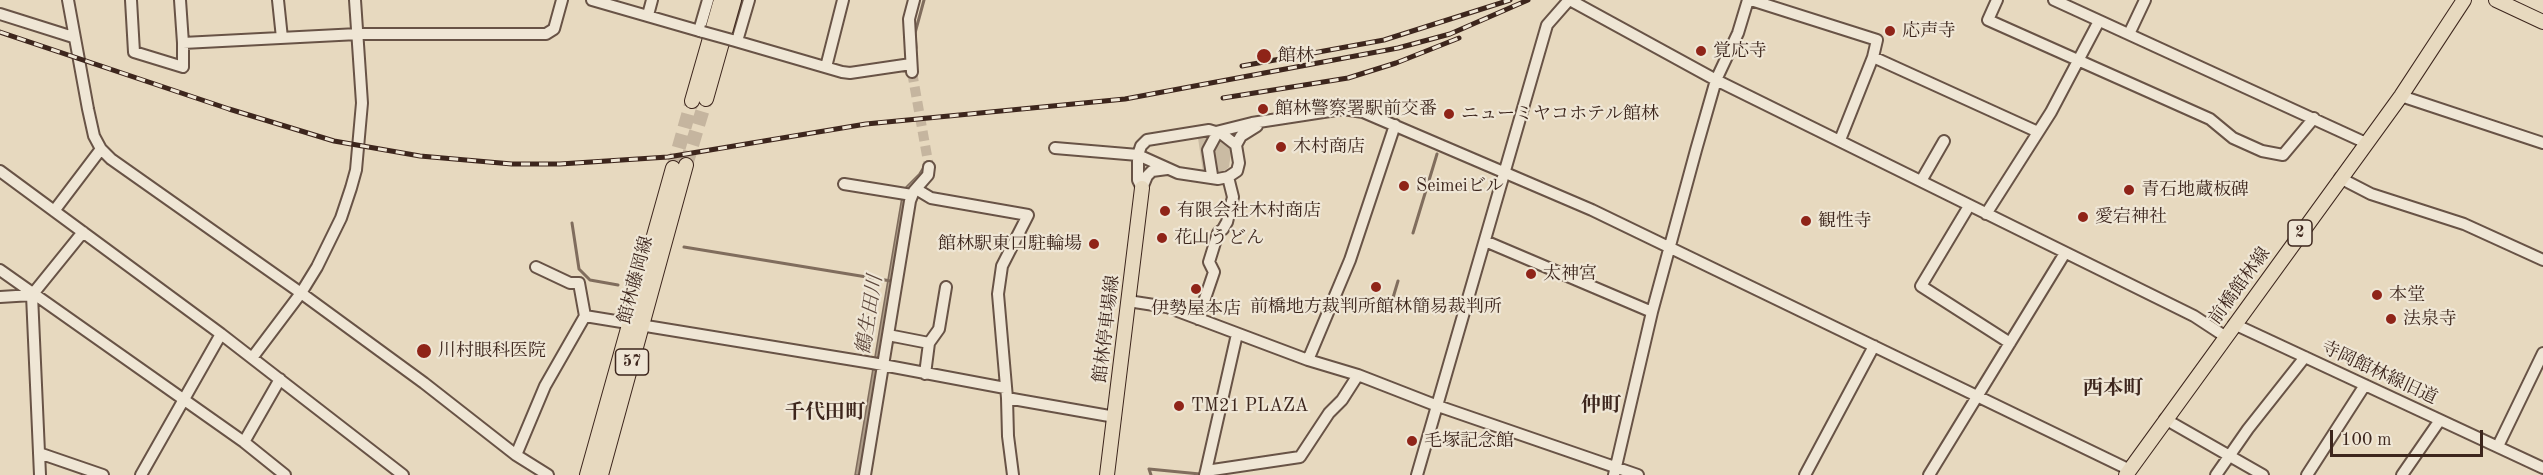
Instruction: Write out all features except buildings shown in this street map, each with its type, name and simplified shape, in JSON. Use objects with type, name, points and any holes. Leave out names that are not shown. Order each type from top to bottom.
[{"type":"main road","points":[[721,0],[699,100],[734,0]]},
{"type":"main road","name":"前橋館林線","points":[[2128,473],[2340,178],[2402,96],[2464,0]]},
{"type":"main road","points":[[2496,0],[2543,22]]},
{"type":"main road","name":"館林藤岡線","points":[[601,475],[636,325],[680,166]]},
{"type":"main road","name":"館林停車場線","points":[[1107,475],[1142,188]]},
{"type":"main road","name":"館林藤岡線","points":[[587,475],[636,325]]},
{"type":"street","points":[[68,0],[73,37],[94,136],[101,149],[120,166],[301,293],[516,455],[548,475]]},
{"type":"street","points":[[131,0],[134,52],[183,67],[180,0]]},
{"type":"street","points":[[282,38],[278,0],[289,0]]},
{"type":"street","points":[[252,358],[301,293],[341,218],[356,170],[362,104],[355,0]]},
{"type":"street","points":[[183,43],[358,34],[546,34],[554,29],[562,0]]},
{"type":"street","points":[[592,0],[850,73],[911,68],[909,19],[914,0]]},
{"type":"street","points":[[648,15],[652,0]]},
{"type":"street","points":[[701,31],[708,0]]},
{"type":"street","points":[[735,41],[749,0]]},
{"type":"street","points":[[826,68],[843,0]]},
{"type":"street","points":[[1417,475],[1547,25],[1569,0],[1716,80],[2194,316],[2226,337]]},
{"type":"street","points":[[1615,471],[1652,312],[1716,80],[1738,33],[1749,0],[1877,40],[1873,57],[1840,140]]},
{"type":"street","points":[[1997,0],[1988,20],[2210,119],[2233,138],[2262,151],[2283,155],[2314,118]]},
{"type":"street","points":[[2054,0],[2366,143]]},
{"type":"street","points":[[2129,34],[2145,0]]},
{"type":"street","points":[[0,14],[73,37]]},
{"type":"street","points":[[1986,213],[2051,112],[2098,21]]},
{"type":"street","points":[[1873,57],[2038,132]]},
{"type":"street","points":[[2402,96],[2543,143]]},
{"type":"street","points":[[1212,174],[1208,150],[1216,134],[1262,123],[1343,109],[1363,112],[1504,171],[1669,248],[1977,396],[2128,473]]},
{"type":"street","points":[[1054,148],[1138,155],[1170,170],[1218,179],[1228,177],[1238,167],[1236,145],[1247,131],[1262,123]]},
{"type":"street","points":[[1308,360],[1350,260],[1395,125]]},
{"type":"street","points":[[1142,188],[1138,180],[1138,155],[1141,146],[1147,140],[1199,131],[1216,134],[1236,145]]},
{"type":"street","points":[[1921,181],[1944,141]]},
{"type":"street","points":[[54,211],[101,149]]},
{"type":"street","points":[[865,475],[879,365],[888,335],[910,193],[928,174],[929,167]]},
{"type":"street","points":[[1142,188],[1152,171],[1170,170]]},
{"type":"street","points":[[0,171],[221,334],[403,475]]},
{"type":"street","points":[[1198,319],[1214,272],[1209,262],[1218,233],[1227,222],[1233,197],[1228,177]]},
{"type":"street","points":[[2340,178],[2371,194],[2464,224],[2543,260]]},
{"type":"street","points":[[844,184],[910,193],[1028,215],[1002,266],[998,294],[1013,475]]},
{"type":"street","points":[[1969,206],[1921,286],[2010,343]]},
{"type":"street","points":[[40,475],[32,296],[83,232]]},
{"type":"street","points":[[1485,241],[1652,312]]},
{"type":"street","points":[[1929,475],[2065,253]]},
{"type":"street","points":[[516,455],[545,386],[585,316],[579,283],[570,283],[536,267]]},
{"type":"street","points":[[0,270],[32,296],[244,442],[285,475]]},
{"type":"street","points":[[925,374],[929,343],[939,328],[946,287]]},
{"type":"street","points":[[0,297],[32,296]]},
{"type":"street","points":[[1128,301],[1167,307],[1308,360],[1358,375],[1615,471],[1638,475]]},
{"type":"street","points":[[585,316],[879,365],[1114,417]]},
{"type":"street","name":"寺岡館林線旧道","points":[[2234,324],[2543,468]]},
{"type":"street","points":[[141,475],[221,334]]},
{"type":"street","points":[[1238,334],[1205,473],[1300,457],[1358,375]]},
{"type":"street","points":[[888,335],[929,343]]},
{"type":"street","points":[[1805,475],[1874,346]]},
{"type":"street","points":[[2498,446],[2543,353]]},
{"type":"street","points":[[2216,475],[2248,429],[2305,357]]},
{"type":"street","points":[[244,442],[280,379]]},
{"type":"street","points":[[2307,475],[2366,385]]},
{"type":"street","points":[[2165,419],[2264,475]]},
{"type":"street","points":[[2402,475],[2440,420]]},
{"type":"street","points":[[39,453],[103,475]]},
{"type":"shaded area","points":[[1198,138],[1222,138],[1229,145],[1231,153],[1229,167],[1215,175],[1203,172]]},
{"type":"shaded area","points":[[924,166],[927,166],[926,172],[914,187],[861,475],[855,475],[902,197],[906,187]]},
{"type":"waterway","name":"鶴生田川","points":[[916,48],[915,33],[924,0]]},
{"type":"waterway","points":[[1413,233],[1437,154]]},
{"type":"waterway","points":[[572,223],[579,269],[590,280],[618,285]]},
{"type":"waterway","points":[[684,247],[891,281]]},
{"type":"waterway","points":[[1389,311],[1398,281]]},
{"type":"waterway","points":[[1151,475],[1149,469],[1200,474]]},
{"type":"tunnel","points":[[912,72],[929,167]]},
{"type":"tunnel","points":[[686,165],[706,99]]},
{"type":"tunnel","points":[[673,168],[692,101]]},
{"type":"railway","points":[[1242,66],[1384,40],[1510,0]]},
{"type":"railway","points":[[0,32],[229,109],[334,141],[420,156],[512,164],[560,164],[668,157],[866,124],[1125,99],[1398,48],[1450,34],[1528,0]]},
{"type":"railway","points":[[1223,98],[1348,78],[1396,63],[1459,38]]},
{"type":"place","name":"応声寺","points":[[1890,31]]},
{"type":"place","name":"覚応寺","points":[[1701,51]]},
{"type":"place","name":"館林","points":[[1264,56]]},
{"type":"place","name":"館林警察署駅前交番","points":[[1263,109]]},
{"type":"place","name":"ニューミヤコホテル館林","points":[[1449,114]]},
{"type":"place","name":"木村商店","points":[[1281,147]]},
{"type":"place","name":"Seimeiビル","points":[[1404,186]]},
{"type":"place","name":"青石地蔵板碑","points":[[2129,190]]},
{"type":"place","name":"有限会社木村商店","points":[[1165,211]]},
{"type":"place","name":"愛宕神社","points":[[2083,217]]},
{"type":"place","name":"観性寺","points":[[1806,221]]},
{"type":"place","name":"花山うどん","points":[[1162,238]]},
{"type":"place","name":"館林駅東口駐輪場","points":[[1094,244]]},
{"type":"place","name":"太神宮","points":[[1531,274]]},
{"type":"place","name":"前橋地方裁判所館林簡易裁判所","points":[[1376,287]]},
{"type":"place","name":"伊勢屋本店","points":[[1196,289]]},
{"type":"place","name":"本堂","points":[[2377,295]]},
{"type":"place","name":"法泉寺","points":[[2391,319]]},
{"type":"place","name":"川村眼科医院","points":[[424,351]]},
{"type":"place","name":"TM21 PLAZA","points":[[1179,406]]},
{"type":"place","name":"毛塚記念館","points":[[1412,441]]},
{"type":"district","name":"西本町","points":[[2113,389]]},
{"type":"district","name":"仲町","points":[[1601,406]]},
{"type":"district","name":"千代田町","points":[[825,413]]}]
